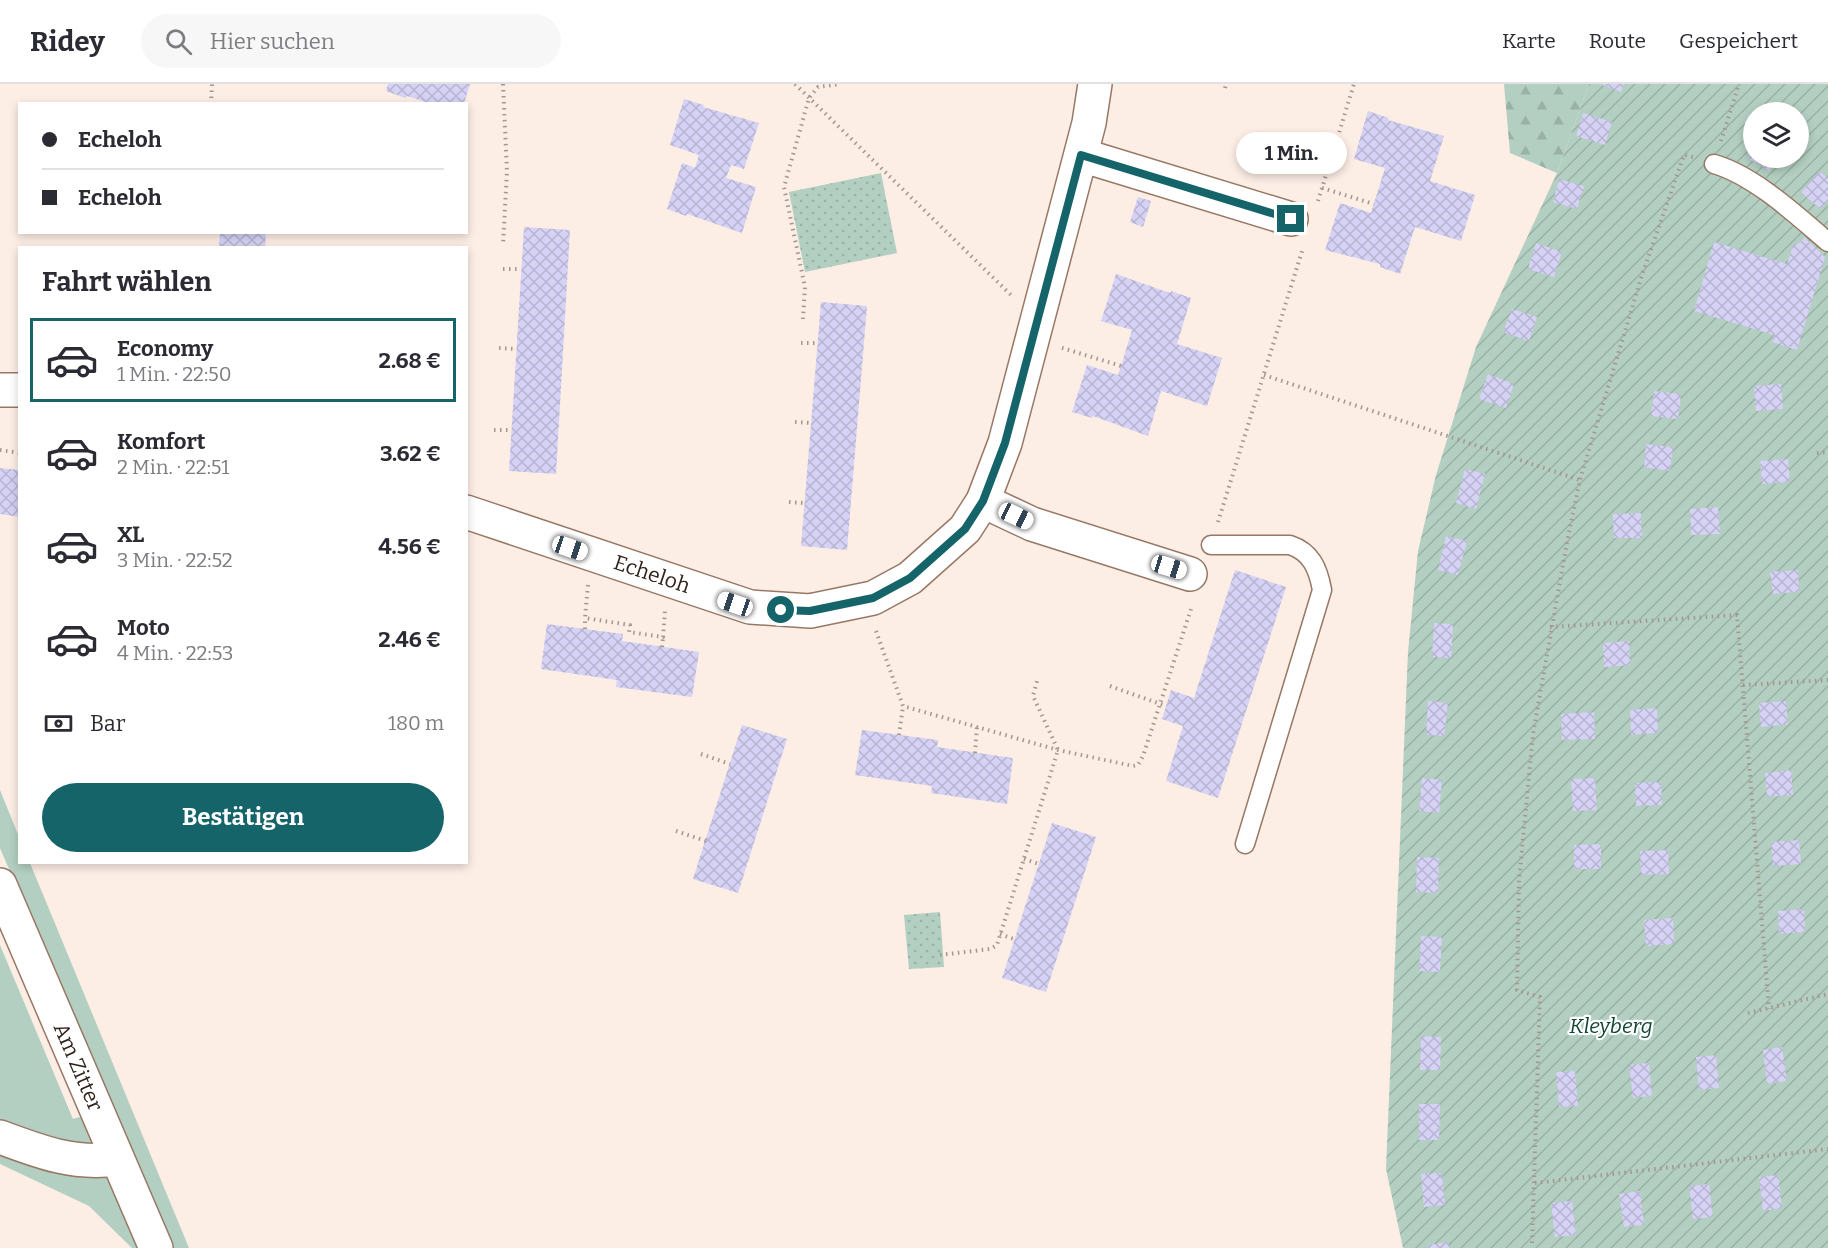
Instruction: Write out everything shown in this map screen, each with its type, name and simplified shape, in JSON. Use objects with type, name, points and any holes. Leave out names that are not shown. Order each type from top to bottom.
[{"type":"street","name":"Echeloh","points":[[468,513],[735,604],[810,611],[865,599],[910,578],[965,529],[983,501],[1005,443],[1081,155],[1095,84]]},
{"type":"street","points":[[1081,155],[1305,221]]},
{"type":"street","points":[[0,390],[18,390]]},
{"type":"street","points":[[983,501],[1032,524],[1192,588]]},
{"type":"street","name":"Am Zitter","points":[[0,885],[156,1248]]},
{"type":"street","points":[[0,1137],[57,1158],[92,1162],[117,1159]]},
{"type":"lane","points":[[1714,164],[1726,167],[1781,202],[1828,242]]},
{"type":"lane","points":[[1211,546],[1290,545],[1299,548],[1312,560],[1322,590],[1245,844]]},
{"type":"path","points":[[211,102],[212,84]]},
{"type":"path","points":[[503,84],[507,171],[503,245]]},
{"type":"path","points":[[795,84],[1035,330],[1121,366]]},
{"type":"path","points":[[803,319],[806,287],[784,187],[809,98],[818,87],[840,84]]},
{"type":"path","points":[[1211,546],[1264,375],[1305,221],[1322,188],[1354,84]]},
{"type":"path","points":[[1532,1243],[1540,997],[1517,990],[1520,881],[1533,734],[1550,627],[1580,480],[1642,275],[1684,155],[1714,164],[1739,84]]},
{"type":"path","points":[[1322,188],[1374,204]]},
{"type":"path","points":[[502,269],[521,269]]},
{"type":"path","points":[[801,343],[817,343]]},
{"type":"path","points":[[499,348],[517,348]]},
{"type":"path","points":[[1264,375],[1580,480]]},
{"type":"path","points":[[795,422],[811,423]]},
{"type":"path","points":[[495,430],[512,430]]},
{"type":"path","points":[[0,450],[18,453]]},
{"type":"path","points":[[1817,453],[1828,452]]},
{"type":"path","points":[[789,502],[804,503]]},
{"type":"path","points":[[585,629],[590,554]]},
{"type":"path","points":[[662,647],[667,580]]},
{"type":"path","points":[[903,706],[1058,750],[1124,765],[1138,765],[1160,704],[1192,588]]},
{"type":"path","points":[[865,599],[903,706],[899,735]]},
{"type":"path","points":[[1550,627],[1737,615],[1769,1008]]},
{"type":"path","points":[[585,618],[630,625],[629,632],[663,637]]},
{"type":"path","points":[[940,955],[990,949],[997,945],[1058,750],[1033,696],[1038,678]]},
{"type":"path","points":[[1743,685],[1828,680]]},
{"type":"path","points":[[1110,686],[1166,706]]},
{"type":"path","points":[[975,753],[977,726]]},
{"type":"path","points":[[701,754],[730,764]]},
{"type":"path","points":[[676,831],[706,841]]},
{"type":"path","points":[[1024,859],[1039,864]]},
{"type":"path","points":[[1000,933],[1014,939]]},
{"type":"path","points":[[1748,1014],[1828,994]]},
{"type":"path","points":[[1535,1184],[1828,1149]]},
{"type":"green space","points":[[1504,84],[1589,84],[1557,173],[1510,153]]},
{"type":"green space","name":"Kleyberg","points":[[1589,84],[1828,84],[1828,1248],[1403,1248],[1386,1169],[1408,652],[1418,551],[1436,475],[1476,347],[1557,173]]},
{"type":"green space","points":[[881,173],[897,253],[805,272],[789,192]]},
{"type":"green space","points":[[0,790],[18,835],[18,864],[30,864],[189,1248],[132,1248],[89,1206],[0,1164],[0,945],[73,1119],[111,1108],[0,848]]},
{"type":"green space","points":[[940,912],[944,967],[909,969],[904,915]]},
{"type":"building","points":[[388,84],[470,84],[465,102],[426,102],[386,91]]},
{"type":"building","points":[[1600,84],[1624,84],[1621,92]]},
{"type":"building","points":[[684,99],[704,105],[703,107],[759,123],[744,169],[731,165],[726,178],[756,187],[742,233],[667,209],[682,163],[695,168],[699,155],[670,145]]},
{"type":"building","points":[[1368,111],[1389,118],[1388,120],[1444,136],[1430,181],[1475,195],[1461,241],[1415,227],[1400,274],[1380,267],[1380,264],[1325,250],[1340,203],[1371,213],[1385,168],[1354,159]]},
{"type":"building","points":[[1583,113],[1612,122],[1605,145],[1576,136]]},
{"type":"building","points":[[1819,171],[1828,178],[1828,200],[1821,209],[1801,193]]},
{"type":"building","points":[[1559,179],[1584,186],[1577,209],[1553,202]]},
{"type":"building","points":[[1138,197],[1151,201],[1143,227],[1130,222]]},
{"type":"building","points":[[524,227],[570,230],[556,474],[509,471]]},
{"type":"building","points":[[220,234],[266,234],[265,246],[219,246]]},
{"type":"building","points":[[1804,237],[1825,257],[1797,350],[1772,342],[1774,335],[1694,311],[1714,242],[1787,264],[1793,245],[1802,242]]},
{"type":"building","points":[[1536,243],[1562,252],[1554,277],[1528,269]]},
{"type":"building","points":[[1116,274],[1191,298],[1177,344],[1222,358],[1207,406],[1161,391],[1148,436],[1093,416],[1092,418],[1072,412],[1087,365],[1118,375],[1121,366],[1132,330],[1101,321]]},
{"type":"building","points":[[821,302],[867,306],[847,550],[801,546]]},
{"type":"building","points":[[1512,309],[1537,317],[1529,341],[1503,332]]},
{"type":"building","points":[[1488,374],[1514,384],[1506,408],[1479,399]]},
{"type":"building","points":[[1781,384],[1783,409],[1756,411],[1754,386]]},
{"type":"building","points":[[1654,391],[1681,394],[1678,419],[1651,416]]},
{"type":"building","points":[[1646,444],[1673,447],[1670,471],[1644,467]]},
{"type":"building","points":[[1788,459],[1790,482],[1762,484],[1760,461]]},
{"type":"building","points":[[0,468],[18,470],[18,517],[0,514]]},
{"type":"building","points":[[1465,469],[1485,474],[1476,509],[1456,503]]},
{"type":"building","points":[[1718,507],[1720,534],[1691,535],[1690,509]]},
{"type":"building","points":[[1641,513],[1642,538],[1614,538],[1613,514]]},
{"type":"building","points":[[1446,536],[1467,541],[1458,575],[1438,570]]},
{"type":"building","points":[[1235,570],[1286,587],[1218,798],[1166,781],[1183,726],[1162,719],[1171,690],[1194,698]]},
{"type":"building","points":[[1798,570],[1799,592],[1773,594],[1770,572]]},
{"type":"building","points":[[1434,623],[1453,624],[1451,658],[1432,657]]},
{"type":"building","points":[[547,624],[623,634],[622,641],[699,652],[692,697],[616,687],[617,680],[541,669]]},
{"type":"building","points":[[1629,641],[1630,665],[1604,667],[1603,643]]},
{"type":"building","points":[[1428,701],[1448,703],[1444,736],[1426,735]]},
{"type":"building","points":[[1786,701],[1788,724],[1761,727],[1759,703]]},
{"type":"building","points":[[1657,708],[1658,733],[1631,735],[1630,710]]},
{"type":"building","points":[[1594,712],[1595,739],[1562,740],[1561,714]]},
{"type":"building","points":[[742,725],[787,739],[738,893],[693,879]]},
{"type":"building","points":[[862,730],[938,740],[937,747],[1013,758],[1007,804],[931,793],[932,786],[855,775]]},
{"type":"building","points":[[1791,770],[1793,795],[1767,797],[1765,773]]},
{"type":"building","points":[[1422,778],[1442,780],[1439,813],[1419,811]]},
{"type":"building","points":[[1595,778],[1597,810],[1573,811],[1571,779]]},
{"type":"building","points":[[1661,782],[1662,805],[1636,806],[1635,783]]},
{"type":"building","points":[[1052,823],[1096,837],[1046,992],[1002,978]]},
{"type":"building","points":[[1799,840],[1801,864],[1773,866],[1771,842]]},
{"type":"building","points":[[1601,844],[1601,869],[1574,869],[1574,845]]},
{"type":"building","points":[[1668,850],[1669,874],[1641,875],[1640,851]]},
{"type":"building","points":[[1417,857],[1439,858],[1438,893],[1416,892]]},
{"type":"building","points":[[1804,909],[1805,932],[1779,934],[1778,911]]},
{"type":"building","points":[[1673,918],[1674,944],[1646,946],[1644,920]]},
{"type":"building","points":[[1421,936],[1442,937],[1440,972],[1419,971]]},
{"type":"building","points":[[1421,1036],[1441,1037],[1440,1070],[1420,1070]]},
{"type":"building","points":[[1782,1047],[1787,1081],[1767,1084],[1763,1050]]},
{"type":"building","points":[[1716,1055],[1719,1088],[1699,1090],[1696,1057]]},
{"type":"building","points":[[1649,1063],[1652,1096],[1633,1098],[1629,1065]]},
{"type":"building","points":[[1575,1071],[1578,1106],[1559,1107],[1556,1072]]},
{"type":"building","points":[[1419,1104],[1440,1104],[1439,1140],[1419,1140]]},
{"type":"building","points":[[1442,1173],[1445,1205],[1424,1207],[1421,1174]]},
{"type":"building","points":[[1778,1175],[1782,1208],[1763,1211],[1759,1177]]},
{"type":"building","points":[[1709,1184],[1713,1217],[1693,1219],[1689,1186]]},
{"type":"building","points":[[1640,1191],[1644,1225],[1624,1227],[1619,1194]]},
{"type":"building","points":[[1572,1201],[1576,1235],[1555,1237],[1551,1203]]},
{"type":"building","points":[[1448,1242],[1449,1248],[1428,1248],[1428,1245]]},
{"type":"route","points":[[781,610],[810,611],[873,598],[910,578],[965,529],[983,501],[1005,443],[1081,155],[1291,219]]}]
